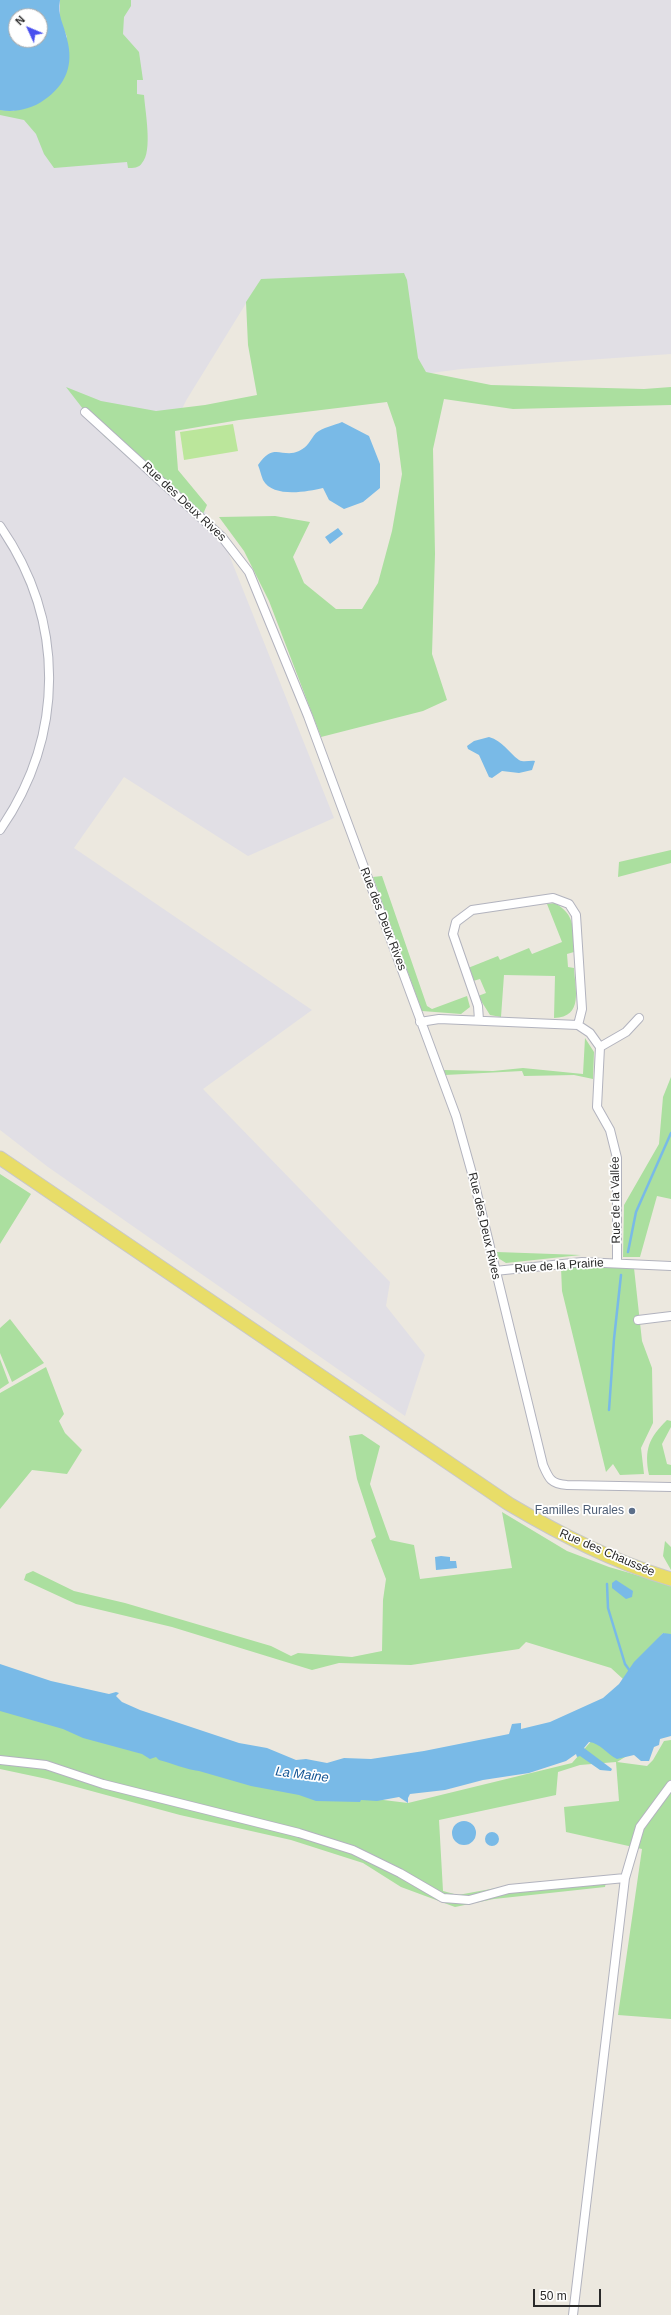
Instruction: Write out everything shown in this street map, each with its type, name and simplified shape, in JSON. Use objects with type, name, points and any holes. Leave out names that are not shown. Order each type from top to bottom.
[{"type":"main road","name":"Rue des Chaussée","points":[[0,1158],[509,1504],[562,1536],[619,1560],[671,1579]]},
{"type":"street","name":"Rue des Deux Rives","points":[[85,412],[222,537],[249,572],[308,716],[456,1116],[473,1177],[543,1465],[550,1481],[555,1484],[563,1485],[671,1487]]},
{"type":"street","points":[[0,526],[24,566],[39,606],[49,652],[49,684],[44,734],[34,765],[26,786],[0,830]]},
{"type":"street","points":[[479,1020],[478,1006],[453,934],[456,922],[463,914],[472,910],[553,898],[569,904],[576,915],[582,1009],[578,1025]]},
{"type":"street","points":[[420,1022],[439,1019],[578,1025],[590,1033],[600,1047],[626,1032],[639,1018]]},
{"type":"street","name":"Rue de la Vallée","points":[[600,1047],[597,1107],[610,1130],[617,1158],[617,1262]]},
{"type":"street","name":"Rue de la Prairie","points":[[495,1271],[582,1262],[617,1262],[671,1266]]},
{"type":"street","points":[[638,1320],[671,1316]]},
{"type":"street","points":[[0,1760],[46,1765],[103,1784],[299,1833],[332,1843],[357,1851],[400,1873],[443,1898],[469,1900],[509,1889],[625,1878]]},
{"type":"street","points":[[573,2315],[625,1878],[640,1827],[671,1785]]},
{"type":"shaded area","points":[[0,0],[671,0],[671,354],[461,369],[409,376],[261,279],[187,399],[162,449],[222,537],[334,818],[248,856],[124,777],[74,848],[312,1010],[203,1089],[390,1282],[386,1306],[425,1355],[405,1416],[48,1167],[0,1130]]},
{"type":"green space","points":[[60,0],[131,0],[131,6],[124,17],[123,34],[139,52],[143,80],[137,80],[137,94],[144,95],[148,130],[145,158],[138,167],[128,168],[127,162],[54,168],[44,154],[36,134],[24,120],[0,115],[0,110],[14,111],[67,37],[60,20]]},
{"type":"green space","points":[[404,273],[407,280],[418,358],[426,372],[491,385],[644,389],[671,387],[671,405],[513,409],[444,399],[433,449],[435,554],[432,654],[447,700],[423,711],[321,737],[269,601],[244,551],[219,517],[275,516],[310,522],[293,557],[304,583],[336,609],[362,609],[378,583],[392,531],[402,474],[396,428],[387,402],[239,420],[175,431],[178,470],[207,505],[200,521],[104,436],[66,387],[101,401],[156,411],[205,405],[257,395],[248,345],[246,302],[261,279]]},
{"type":"green space","points":[[233,424],[238,451],[184,460],[180,432]]},
{"type":"green space","points":[[671,850],[671,863],[618,877],[619,862]]},
{"type":"green space","points":[[382,876],[427,1006],[432,1009],[467,996],[470,1007],[461,1014],[422,1011],[373,877]]},
{"type":"green space","points":[[555,903],[567,913],[572,924],[574,952],[567,954],[568,967],[574,968],[576,1000],[574,1007],[570,1013],[554,1018],[555,976],[504,975],[501,1017],[490,1015],[478,996],[486,993],[480,979],[473,981],[468,968],[498,956],[500,960],[529,948],[532,954],[562,942],[547,904]]},
{"type":"green space","points":[[585,1038],[594,1052],[593,1079],[574,1075],[524,1076],[522,1071],[445,1075],[443,1070],[493,1071],[523,1068],[583,1074]]},
{"type":"green space","points":[[671,1077],[671,1199],[657,1196],[640,1257],[623,1257],[624,1205],[659,1144],[663,1097]]},
{"type":"green space","points":[[0,1174],[31,1194],[0,1244]]},
{"type":"green space","points":[[497,1252],[581,1255],[506,1263],[498,1258]]},
{"type":"green space","points":[[583,1265],[634,1268],[642,1341],[652,1368],[653,1423],[641,1448],[644,1474],[620,1475],[613,1464],[606,1472],[562,1291],[561,1268]]},
{"type":"green space","points":[[10,1319],[44,1363],[12,1382],[0,1353],[0,1328]]},
{"type":"green space","points":[[0,1359],[9,1383],[0,1389]]},
{"type":"green space","points":[[46,1367],[64,1414],[59,1421],[65,1433],[82,1450],[67,1474],[32,1470],[0,1509],[0,1393]]},
{"type":"green space","points":[[667,1420],[671,1421],[671,1427],[662,1444],[667,1464],[671,1465],[671,1475],[649,1475],[647,1458],[649,1444]]},
{"type":"green space","points":[[362,1434],[380,1446],[370,1484],[390,1540],[414,1545],[420,1579],[512,1568],[502,1512],[567,1551],[609,1567],[671,1585],[671,1636],[663,1633],[623,1679],[611,1668],[526,1642],[519,1649],[411,1665],[339,1663],[312,1670],[172,1627],[76,1604],[24,1580],[26,1574],[33,1571],[74,1591],[125,1603],[271,1646],[291,1656],[298,1653],[352,1657],[382,1651],[383,1600],[386,1579],[371,1540],[376,1537],[357,1479],[349,1436]]},
{"type":"green space","points":[[665,1541],[671,1547],[671,1570],[663,1556]]},
{"type":"green space","points":[[0,1709],[302,1790],[408,1803],[572,1763],[594,1738],[638,1749],[617,1762],[647,1766],[653,1760],[664,1741],[671,1740],[671,2019],[618,2015],[642,1849],[566,1832],[564,1807],[619,1801],[616,1762],[580,1765],[558,1772],[556,1795],[439,1820],[443,1891],[458,1895],[518,1884],[607,1876],[605,1887],[494,1899],[455,1907],[401,1887],[363,1863],[291,1840],[180,1815],[47,1779],[0,1769]]},
{"type":"water","points":[[0,0],[60,0],[59,11],[69,48],[69,66],[63,81],[52,94],[34,106],[17,111],[0,110]]},
{"type":"water","points":[[342,422],[369,436],[380,464],[380,488],[363,502],[344,509],[329,500],[323,488],[299,492],[282,491],[268,486],[263,480],[258,465],[269,454],[274,452],[293,453],[299,451],[307,445],[316,433]]},
{"type":"water","points":[[338,528],[343,534],[330,544],[325,537]]},
{"type":"water","points":[[489,737],[502,744],[519,760],[535,761],[532,770],[519,773],[502,771],[492,778],[489,777],[479,755],[468,749],[467,746],[474,741]]},
{"type":"water","points":[[435,1557],[450,1557],[450,1561],[456,1561],[457,1568],[436,1570]]},
{"type":"water","points":[[616,1580],[633,1591],[632,1597],[626,1599],[612,1588],[612,1583]]},
{"type":"water","name":"La Maine","points":[[663,1633],[671,1634],[671,1736],[660,1739],[659,1745],[654,1747],[649,1761],[641,1761],[634,1755],[617,1759],[597,1744],[589,1742],[584,1748],[612,1769],[611,1771],[600,1770],[580,1756],[577,1757],[576,1754],[566,1761],[529,1773],[483,1780],[445,1790],[410,1794],[408,1803],[399,1797],[377,1801],[361,1800],[360,1802],[316,1801],[299,1795],[251,1786],[184,1768],[159,1760],[156,1757],[150,1759],[142,1754],[83,1738],[63,1729],[0,1711],[0,1664],[51,1681],[109,1694],[116,1692],[119,1693],[116,1696],[122,1702],[140,1710],[239,1743],[267,1748],[296,1760],[306,1759],[327,1763],[344,1758],[371,1759],[424,1751],[509,1734],[512,1724],[521,1723],[521,1729],[550,1722],[603,1698],[619,1684],[634,1662]]},
{"type":"water","points":[[464,1821],[473,1824],[476,1833],[473,1842],[464,1845],[455,1842],[452,1833],[455,1824]]},
{"type":"water","points":[[492,1832],[497,1834],[499,1839],[497,1844],[492,1846],[487,1844],[485,1839],[487,1834]]},
{"type":"waterway","points":[[628,1252],[636,1212],[671,1133]]},
{"type":"waterway","points":[[609,1410],[614,1339],[621,1275]]},
{"type":"waterway","points":[[607,1584],[608,1608],[625,1664],[630,1671]]},
{"type":"place","name":"Familles Rurales","points":[[632,1511]]}]
